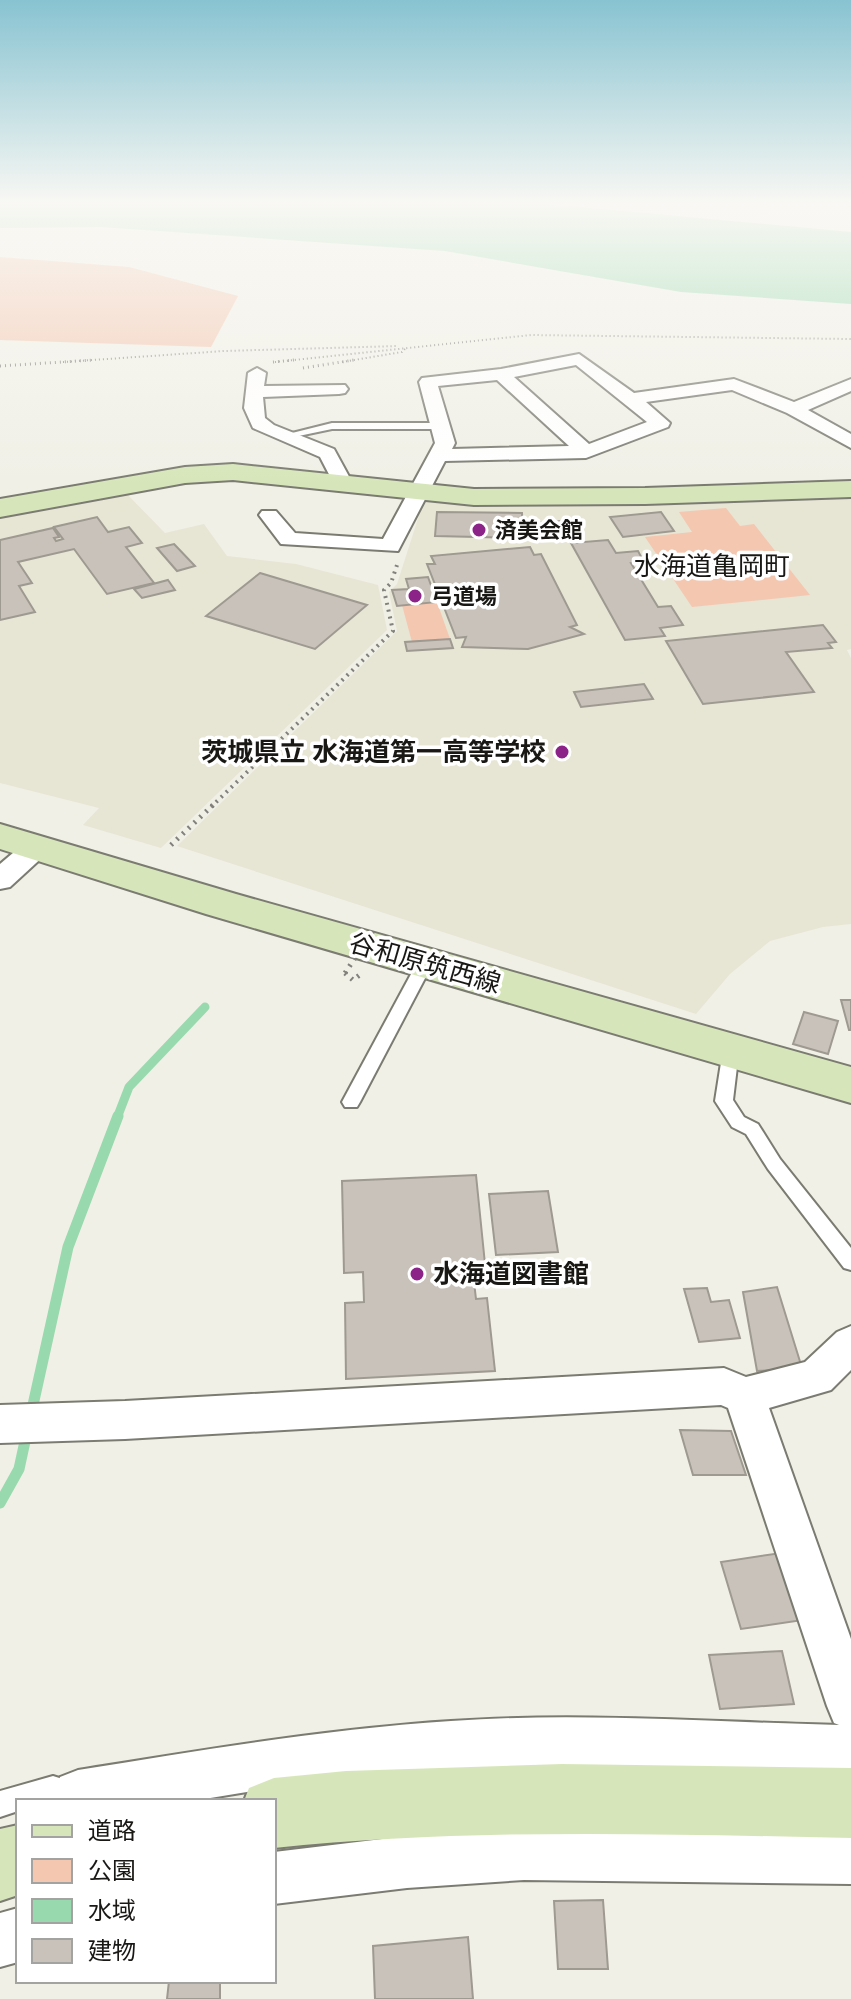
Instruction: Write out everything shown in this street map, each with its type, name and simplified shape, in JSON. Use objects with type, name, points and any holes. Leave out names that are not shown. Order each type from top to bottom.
[{"type":"street","points":[[269,515],[289,539],[390,546],[445,443],[428,382],[501,374],[579,359],[661,423],[586,452],[439,455]]},
{"type":"street","points":[[501,374],[586,452]]},
{"type":"street","points":[[339,389],[260,376],[251,414],[264,429],[289,435],[327,453],[342,482]]},
{"type":"street","points":[[631,399],[734,384],[794,409],[851,442]]},
{"type":"street","points":[[794,409],[851,384]]},
{"type":"street","points":[[0,508],[185,475],[255,472],[474,497],[590,497],[851,489]]},
{"type":"street","points":[[0,880],[19,842]]},
{"type":"street","name":"谷和原筑西線","points":[[19,842],[851,1085]]},
{"type":"street","points":[[0,1424],[125,1420],[724,1386],[744,1396],[817,1377],[851,1344]]},
{"type":"street","points":[[744,1396],[851,1706]]},
{"type":"street","points":[[78,1798],[253,1766],[452,1745],[548,1743],[851,1750]]},
{"type":"street","points":[[276,1813],[413,1802],[511,1800],[851,1803]]},
{"type":"street","points":[[276,1878],[407,1862],[524,1854],[851,1858]]},
{"type":"lane","points":[[289,435],[332,426],[440,426]]},
{"type":"lane","points":[[351,1102],[425,963]]},
{"type":"lane","points":[[731,1050],[724,1101],[738,1122],[752,1129],[774,1164],[851,1262]]},
{"type":"lane","points":[[17,1799],[53,1788],[78,1798]]},
{"type":"path","points":[[260,376],[407,348],[531,335],[851,339]]},
{"type":"path","points":[[0,366],[224,351],[391,345],[407,348]]},
{"type":"path","points":[[260,376],[402,352],[407,348]]},
{"type":"path","points":[[171,845],[393,631],[384,590],[391,583],[420,492]]},
{"type":"path","points":[[345,973],[375,928]]},
{"type":"shaded area","points":[[123,490],[165,533],[204,524],[227,556],[296,564],[378,585],[387,630],[161,848],[83,825],[99,808],[0,783],[0,514]]},
{"type":"shaded area","name":"茨城県立 水海道第一高等学校","points":[[851,493],[851,649],[847,650],[851,658],[851,924],[823,927],[770,941],[730,974],[696,1014],[177,846],[397,631],[389,592],[397,584],[424,500],[559,505]]},
{"type":"green space","points":[[0,297],[237,297],[211,347],[0,340]]},
{"type":"green space","points":[[726,508],[740,526],[754,524],[810,595],[692,607],[645,537],[692,532],[679,512]]},
{"type":"green space","points":[[437,602],[450,639],[412,642],[402,605]]},
{"type":"water","points":[[756,297],[851,297],[851,304]]},
{"type":"building","name":"済美会館","points":[[437,512],[522,513],[523,538],[435,536]]},
{"type":"building","points":[[661,512],[674,531],[623,537],[610,517]]},
{"type":"building","points":[[97,517],[108,532],[129,527],[142,543],[126,547],[154,583],[107,594],[74,549],[18,562],[32,583],[19,586],[35,612],[0,620],[0,540],[53,528],[59,537],[54,538],[56,541],[63,539],[54,527]]},
{"type":"building","points":[[563,521],[572,537],[530,540],[522,524]]},
{"type":"building","points":[[608,540],[616,553],[638,551],[644,562],[631,563],[658,607],[671,606],[683,625],[660,628],[665,636],[625,640],[571,543]]},
{"type":"building","points":[[174,544],[195,566],[177,571],[157,548]]},
{"type":"building","points":[[530,547],[534,555],[541,554],[577,625],[570,627],[584,634],[528,649],[462,647],[466,637],[456,638],[427,564],[435,564],[431,556]]},
{"type":"building","points":[[260,573],[367,605],[315,649],[206,616]]},
{"type":"building","name":"弓道場","points":[[428,577],[437,602],[397,606],[392,590],[409,589],[406,579]]},
{"type":"building","points":[[168,580],[175,590],[142,598],[134,589]]},
{"type":"building","points":[[823,625],[836,642],[828,643],[832,648],[786,652],[814,692],[703,704],[666,641]]},
{"type":"building","points":[[450,639],[453,648],[407,651],[405,642]]},
{"type":"building","points":[[644,684],[653,699],[581,707],[574,692]]},
{"type":"building","points":[[841,1000],[851,1000],[851,1030],[849,1030]]},
{"type":"building","points":[[804,1012],[838,1021],[828,1054],[793,1044]]},
{"type":"building","points":[[476,1175],[485,1264],[472,1265],[476,1299],[487,1298],[495,1371],[346,1379],[345,1303],[364,1302],[363,1272],[344,1273],[342,1181]]},
{"type":"building","points":[[548,1191],[558,1252],[496,1255],[489,1194]]},
{"type":"building","points":[[777,1287],[802,1368],[757,1371],[743,1292]]},
{"type":"building","points":[[707,1288],[711,1302],[729,1300],[740,1338],[699,1342],[684,1289]]},
{"type":"building","points":[[680,1430],[731,1431],[746,1475],[693,1475]]},
{"type":"building","points":[[781,1553],[803,1620],[741,1629],[721,1562]]},
{"type":"building","points":[[782,1651],[794,1704],[720,1709],[709,1655]]},
{"type":"building","points":[[603,1900],[608,1969],[558,1969],[554,1901]]},
{"type":"building","points":[[468,1937],[473,1999],[375,1999],[373,1946]]},
{"type":"building","points":[[169,1983],[220,1983],[220,1999],[167,1999]]},
{"type":"waterway","points":[[117,1118],[129,1087],[205,1007]]},
{"type":"waterway","points":[[31,1414],[68,1247],[118,1116]]},
{"type":"waterway","points":[[0,1503],[19,1469],[27,1432]]},
{"type":"place","name":"済美会館","points":[[479,530]]},
{"type":"place","name":"弓道場","points":[[415,596]]},
{"type":"place","name":"茨城県立 水海道第一高等学校","points":[[562,752]]},
{"type":"place","name":"水海道図書館","points":[[417,1274]]},
{"type":"district","name":"水海道亀岡町","points":[[712,566]]}]
